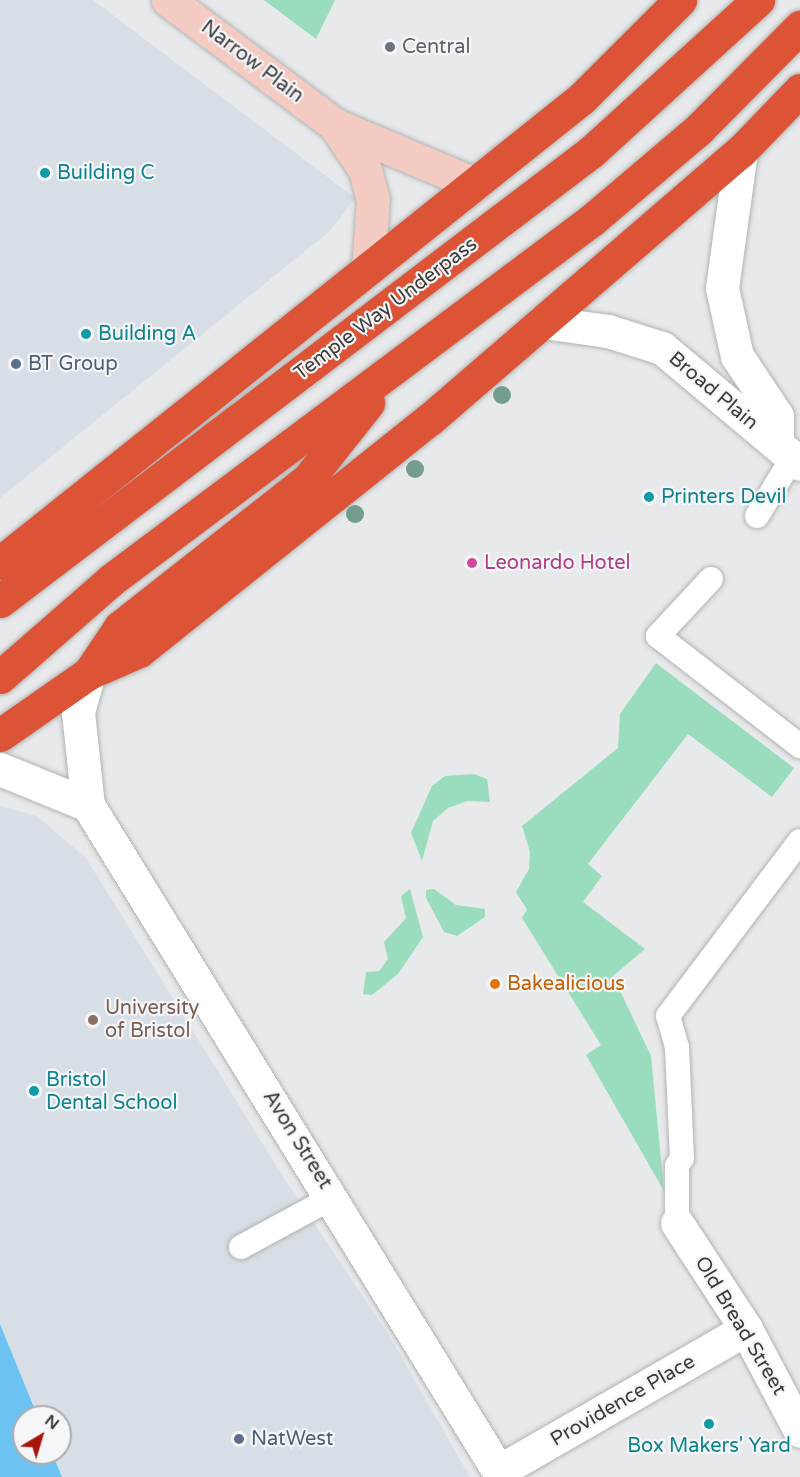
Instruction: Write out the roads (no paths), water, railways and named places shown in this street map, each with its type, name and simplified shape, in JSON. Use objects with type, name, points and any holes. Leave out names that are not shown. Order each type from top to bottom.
[{"type":"highway","points":[[0,563],[582,98],[680,0]]},
{"type":"highway","name":"Temple Way Underpass","points":[[0,601],[591,152],[758,0]]},
{"type":"highway","points":[[0,677],[111,580],[593,219],[699,129],[800,27]]},
{"type":"highway","points":[[0,735],[89,673],[139,651],[174,625],[543,322],[741,151],[800,90]]},
{"type":"highway","points":[[89,673],[120,627],[308,479],[396,368]]},
{"type":"street","name":"Narrow Plain","points":[[168,0],[336,125],[475,184]]},
{"type":"street","name":"Narrow Plain","points":[[336,125],[365,170],[373,199],[368,268]]},
{"type":"street","name":"Broad Plain","points":[[741,151],[722,288],[737,356],[777,416],[790,453]]},
{"type":"street","name":"Broad Plain","points":[[543,322],[608,331],[662,348],[758,430],[790,453]]},
{"type":"street","name":"Avon Street","points":[[89,673],[78,712],[88,806],[333,1197],[500,1474]]},
{"type":"street","points":[[0,769],[88,806]]},
{"type":"street","name":"Old Bread Street","points":[[677,1223],[746,1329],[800,1431]]},
{"type":"street","name":"Providence Place","points":[[500,1474],[746,1329]]},
{"type":"lane","points":[[757,516],[790,453]]},
{"type":"lane","points":[[711,579],[658,636],[800,746]]},
{"type":"lane","points":[[677,1223],[681,1135],[677,1047],[668,1016],[800,841]]},
{"type":"lane","points":[[241,1247],[333,1197]]},
{"type":"water","points":[[0,1324],[33,1405],[12,1405],[12,1465],[57,1465],[62,1477],[0,1477]]},
{"type":"place","name":"Central","points":[[390,47]]},
{"type":"place","name":"Building C","points":[[45,173]]},
{"type":"place","name":"Building A","points":[[86,334]]},
{"type":"place","name":"BT Group","points":[[16,364]]},
{"type":"place","name":"Printers Devil","points":[[649,497]]},
{"type":"place","name":"Leonardo Hotel","points":[[472,563]]},
{"type":"place","name":"Bakealicious","points":[[495,984]]},
{"type":"place","name":"University of Bristol","points":[[93,1020]]},
{"type":"place","name":"Bristol Dental School","points":[[34,1091]]},
{"type":"place","name":"Box Makers' Yard","points":[[709,1424]]},
{"type":"place","name":"NatWest","points":[[239,1439]]}]
